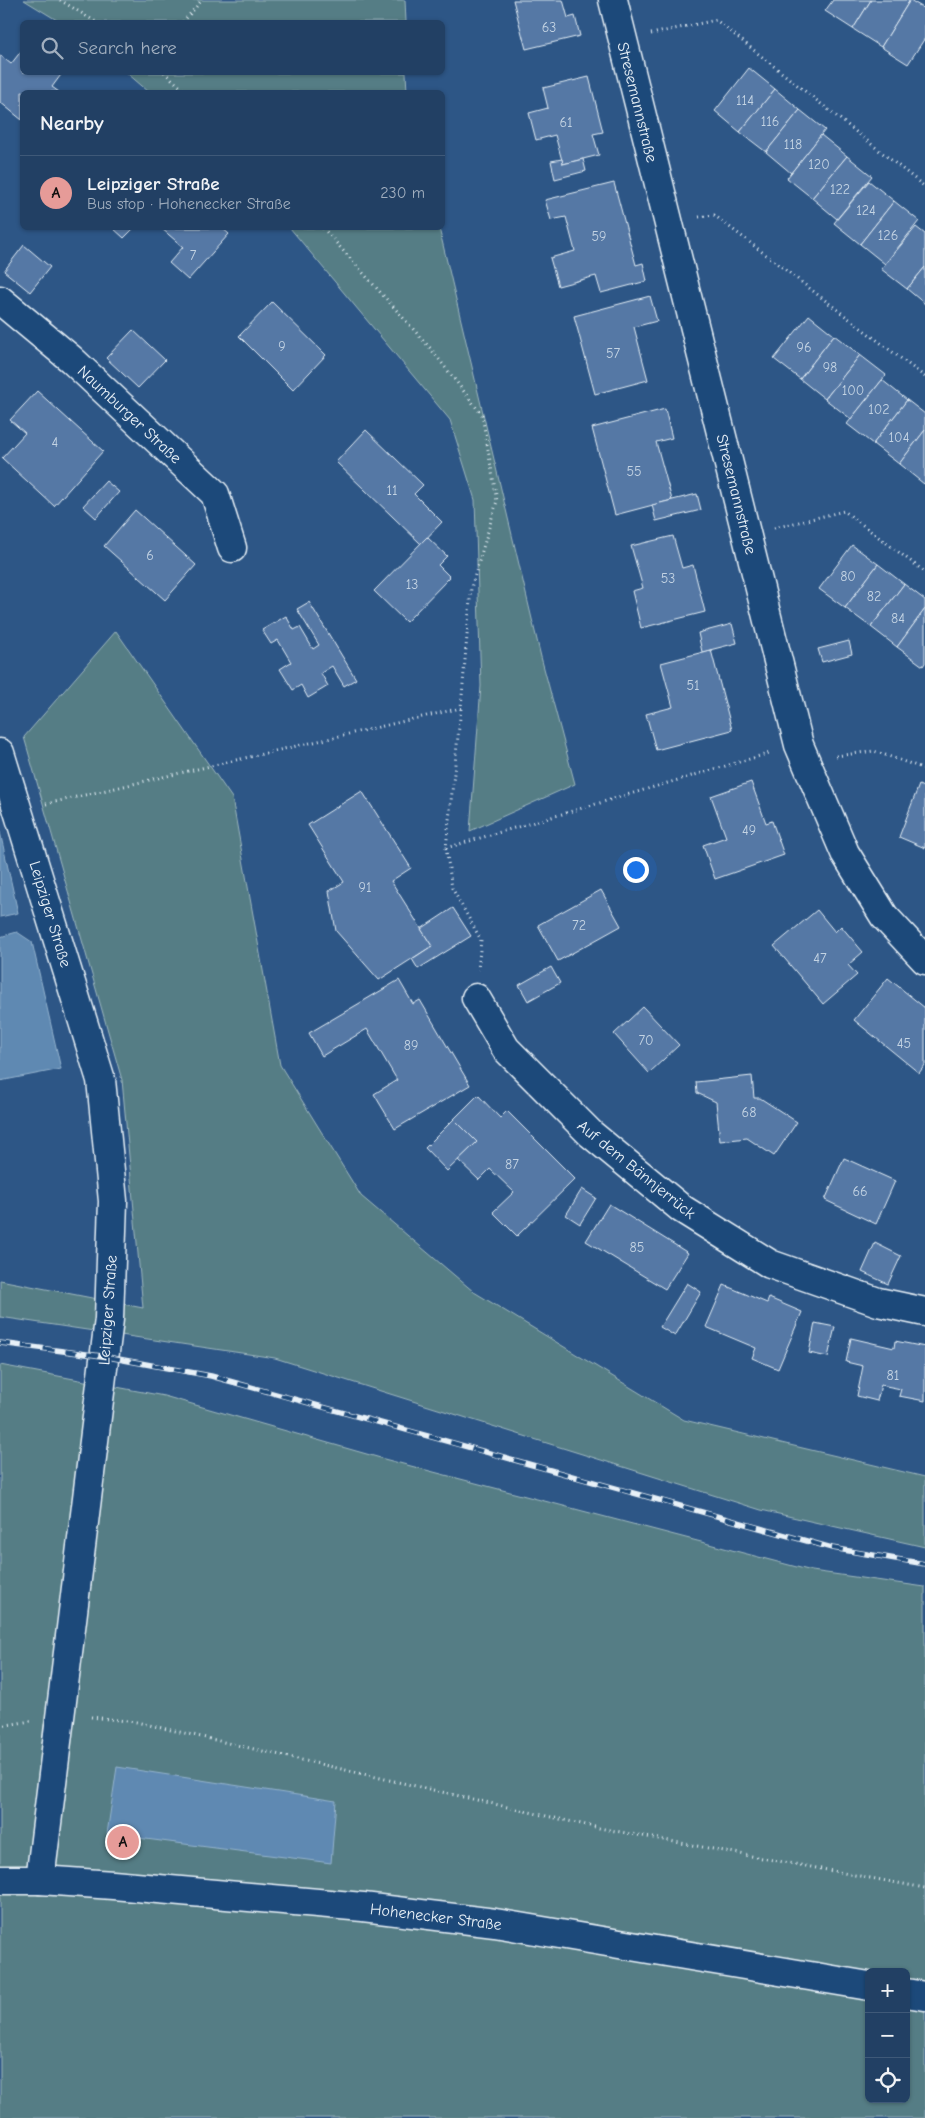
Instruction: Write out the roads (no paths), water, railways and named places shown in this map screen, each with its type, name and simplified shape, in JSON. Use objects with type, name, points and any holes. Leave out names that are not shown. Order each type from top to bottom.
[{"type":"street","name":"Stresemannstraße","points":[[613,0],[799,745],[845,853],[884,916],[925,960]]},
{"type":"street","name":"Naumburger Straße","points":[[0,300],[72,359],[215,494],[232,548]]},
{"type":"street","name":"Leipziger Straße","points":[[0,753],[102,1080],[113,1201],[109,1319],[40,1880]]},
{"type":"street","name":"Auf dem Bännjerrück","points":[[476,998],[506,1048],[591,1134],[682,1209],[770,1264],[878,1302],[925,1312]]},
{"type":"street","name":"Hohenecker Straße","points":[[0,1880],[40,1880],[363,1907],[495,1923],[865,1985]]},
{"type":"street","points":[[910,1994],[925,1996]]},
{"type":"water","points":[[0,832],[18,913],[0,917]]},
{"type":"water","points":[[17,932],[32,942],[61,1069],[0,1081],[0,937]]},
{"type":"water","points":[[117,1767],[336,1801],[331,1863],[107,1834]]},
{"type":"railway","points":[[0,1343],[102,1356],[211,1376],[832,1548],[925,1564]]},
{"type":"place","name":"Leipziger Straße","points":[[123,1842]]}]
